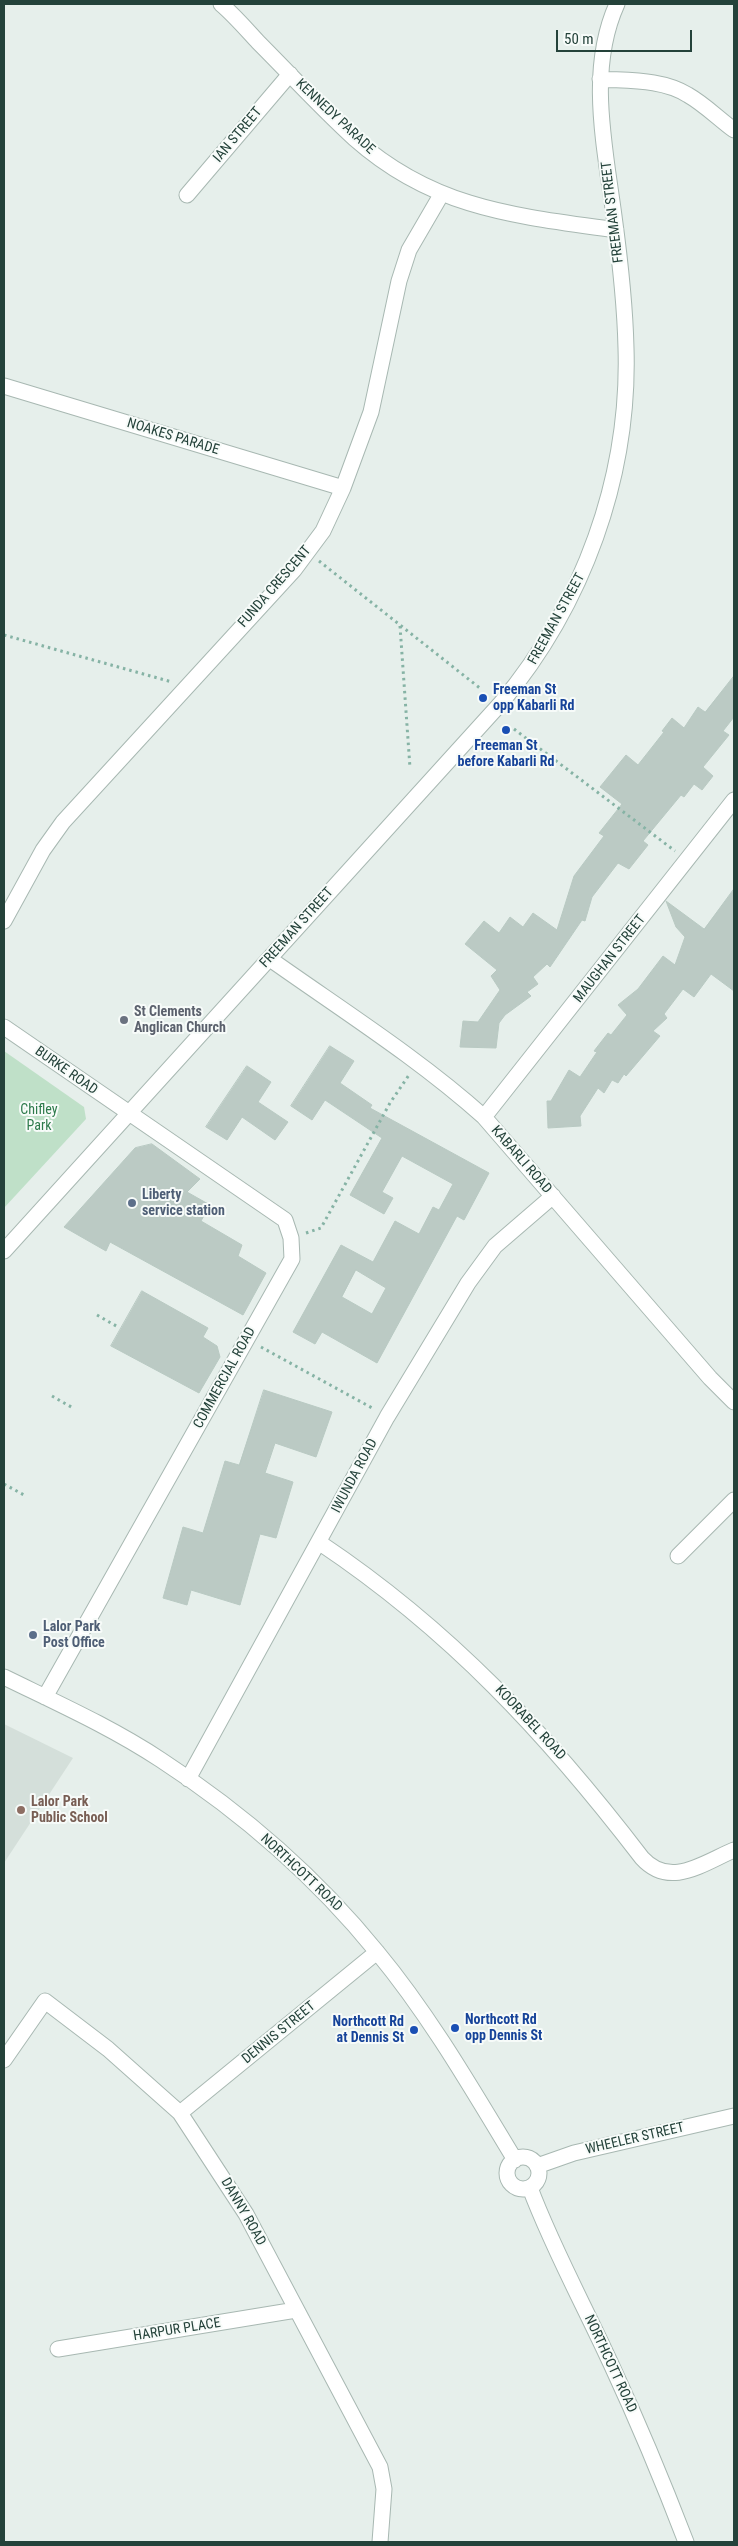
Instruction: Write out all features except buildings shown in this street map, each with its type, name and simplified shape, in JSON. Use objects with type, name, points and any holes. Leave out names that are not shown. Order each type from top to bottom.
[{"type":"street","name":"KENNEDY PARADE","points":[[221,4],[356,140],[405,175],[441,195],[524,218],[616,230]]},
{"type":"street","name":"FREEMAN STREET","points":[[4,1251],[517,684],[549,637],[576,587],[605,512],[624,409],[626,347],[616,230],[602,117],[600,80],[605,43],[617,4]]},
{"type":"street","name":"IAN STREET","points":[[187,195],[290,74]]},
{"type":"street","points":[[600,80],[658,84],[672,88],[688,95],[734,130]]},
{"type":"street","name":"FUNDA CRESCENT","points":[[4,921],[43,850],[62,822],[294,570],[323,531],[343,488],[371,412],[409,250],[441,195]]},
{"type":"street","name":"NOAKES PARADE","points":[[4,386],[343,488]]},
{"type":"street","name":"MAUGHAN STREET","points":[[484,1117],[734,800]]},
{"type":"street","name":"KABARLI ROAD","points":[[270,959],[418,1062],[452,1088],[484,1117],[734,1402]]},
{"type":"street","name":"BURKE ROAD","points":[[4,1027],[129,1114]]},
{"type":"street","points":[[129,1114],[284,1220],[291,1238]]},
{"type":"street","name":"IWUNDA ROAD","points":[[188,1779],[320,1543],[387,1417],[468,1283],[495,1246],[553,1196]]},
{"type":"street","name":"COMMERCIAL ROAD","points":[[45,1697],[292,1259],[291,1238]]},
{"type":"street","points":[[678,1556],[734,1500]]},
{"type":"street","name":"KOORABEL ROAD","points":[[320,1543],[354,1566],[429,1625],[504,1694],[557,1752],[642,1858],[653,1869],[674,1874],[734,1850]]},
{"type":"street","name":"NORTHCOTT ROAD","points":[[4,1676],[110,1729],[188,1779],[225,1805],[315,1883],[377,1952],[447,2049],[515,2160]]},
{"type":"street","name":"DENNIS STREET","points":[[180,2113],[377,1952]]},
{"type":"street","name":"DANNY ROAD","points":[[4,2060],[45,2001],[108,2049],[180,2113],[246,2214],[380,2466],[384,2489],[380,2542]]},
{"type":"street","name":"WHEELER STREET","points":[[537,2166],[574,2153],[734,2116]]},
{"type":"street","points":[[528,2158],[537,2166],[539,2177],[530,2188],[515,2187],[508,2179],[508,2170],[515,2160],[528,2158]]},
{"type":"street","name":"NORTHCOTT ROAD","points":[[530,2188],[559,2258],[611,2364],[654,2462],[686,2542]]},
{"type":"street","name":"HARPUR PLACE","points":[[58,2349],[296,2310]]},
{"type":"path","points":[[308,552],[482,689]]},
{"type":"path","points":[[400,625],[410,768]]},
{"type":"path","points":[[4,635],[174,682]]},
{"type":"path","points":[[514,729],[688,860]]},
{"type":"path","points":[[291,1238],[321,1228],[390,1102],[418,1062]]},
{"type":"path","points":[[97,1316],[118,1327]]},
{"type":"path","points":[[247,1339],[387,1417]]},
{"type":"path","points":[[52,1396],[73,1408]]},
{"type":"path","points":[[4,1484],[24,1495]]},
{"type":"shaded area","name":"Lalor Park Public School","points":[[4,1724],[73,1758],[4,1863]]},
{"type":"green space","name":"Chifley Park","points":[[4,1051],[84,1107],[86,1119],[4,1208]]},
{"type":"place","name":"Freeman St opp Kabarli Rd","points":[[483,698]]},
{"type":"place","name":"Freeman St before Kabarli Rd","points":[[506,730]]},
{"type":"place","name":"St Clements Anglican Church","points":[[124,1020]]},
{"type":"place","name":"Liberty service station","points":[[132,1203]]},
{"type":"place","name":"Lalor Park Post Office","points":[[33,1635]]},
{"type":"place","name":"Lalor Park Public School","points":[[21,1810]]},
{"type":"place","name":"Northcott Rd opp Dennis St","points":[[455,2028]]},
{"type":"place","name":"Northcott Rd at Dennis St","points":[[414,2030]]}]
